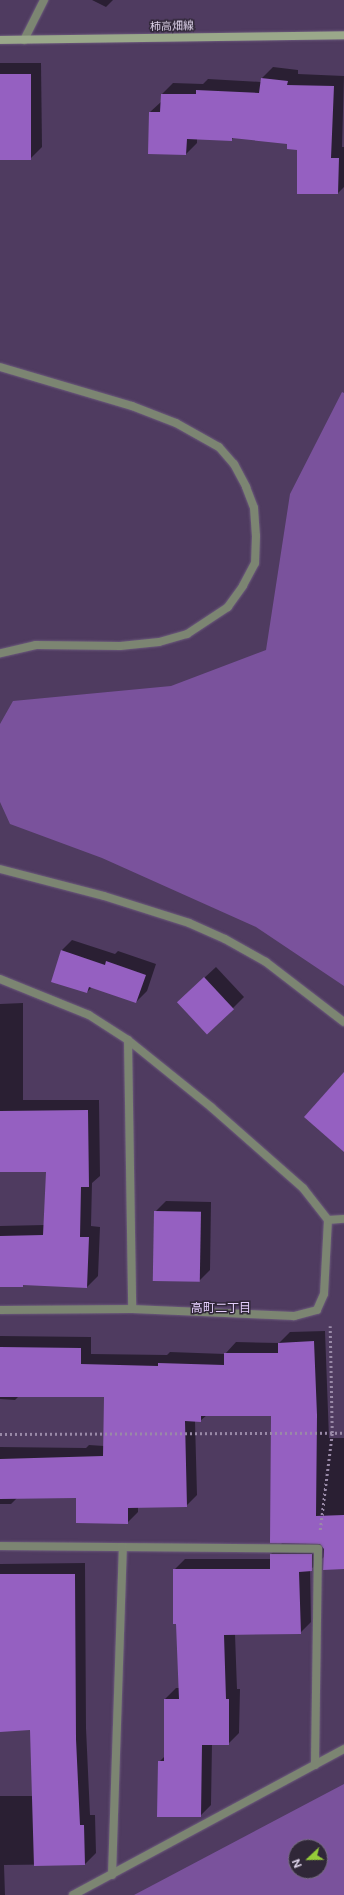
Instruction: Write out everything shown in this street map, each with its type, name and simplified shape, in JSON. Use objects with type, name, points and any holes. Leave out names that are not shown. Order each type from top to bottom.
[{"type":"main road","name":"柿高畑線","points":[[0,40],[344,35]]},
{"type":"street","points":[[24,40],[44,0]]},
{"type":"street","points":[[0,367],[132,406],[176,423],[219,447],[234,464],[246,487],[254,508],[256,536],[255,563],[239,592],[228,607],[187,634],[159,642],[120,646],[36,645],[0,653]]},
{"type":"street","points":[[0,869],[111,898],[189,923],[218,936],[266,962],[344,1022]]},
{"type":"street","points":[[0,979],[89,1015],[128,1040],[211,1107],[303,1188],[328,1220],[324,1294],[317,1310],[294,1316],[132,1309],[0,1310]]},
{"type":"street","points":[[128,1040],[132,1309]]},
{"type":"street","points":[[328,1220],[344,1219]]},
{"type":"street","points":[[0,1546],[318,1549],[315,1765]]},
{"type":"street","points":[[112,1875],[122,1547]]},
{"type":"street","points":[[73,1895],[344,1749]]},
{"type":"path","points":[[317,1310],[330,1325],[332,1434],[318,1549]]},
{"type":"path","points":[[0,1434],[344,1433]]},
{"type":"shaded area","points":[[342,392],[344,393],[344,986],[256,927],[102,858],[10,824],[0,802],[0,724],[13,701],[171,686],[266,650],[290,494]]},
{"type":"shaded area","points":[[344,1784],[344,1895],[134,1895]]},
{"type":"building","points":[[0,74],[31,74],[31,160],[0,160]]},
{"type":"building","points":[[261,78],[288,81],[287,85],[334,86],[331,158],[339,158],[338,194],[297,194],[297,150],[287,149],[287,144],[232,138],[232,141],[187,139],[186,155],[148,154],[149,112],[160,112],[161,94],[196,94],[196,90],[259,93]]},
{"type":"building","points":[[61,950],[105,965],[106,961],[146,975],[136,1003],[89,987],[87,993],[51,982]]},
{"type":"building","points":[[204,977],[234,1009],[207,1034],[177,1002]]},
{"type":"building","points":[[344,1072],[344,1152],[304,1117]]},
{"type":"building","points":[[88,1110],[89,1187],[81,1187],[80,1237],[89,1237],[87,1288],[23,1285],[23,1287],[0,1287],[0,1236],[43,1235],[46,1172],[0,1172],[0,1111]]},
{"type":"building","points":[[154,1211],[201,1212],[200,1282],[153,1281]]},
{"type":"building","points":[[314,1341],[317,1415],[316,1516],[344,1515],[344,1569],[323,1570],[324,1549],[320,1544],[270,1543],[271,1416],[201,1416],[201,1422],[185,1421],[187,1507],[128,1508],[128,1524],[76,1523],[76,1498],[0,1499],[0,1459],[103,1456],[104,1397],[0,1397],[0,1347],[81,1348],[81,1364],[158,1366],[158,1363],[224,1365],[224,1353],[278,1353],[278,1343]]},
{"type":"building","points":[[270,1554],[312,1554],[312,1571],[299,1572],[301,1634],[224,1635],[226,1699],[229,1699],[229,1745],[202,1745],[201,1817],[157,1817],[158,1761],[164,1761],[164,1699],[179,1699],[176,1624],[173,1624],[173,1569],[270,1569]]},
{"type":"building","points":[[0,1574],[75,1574],[76,1739],[80,1825],[84,1825],[85,1865],[34,1866],[30,1730],[0,1732]]},
{"type":"district","name":"高町二丁目","points":[[221,1309]]}]
